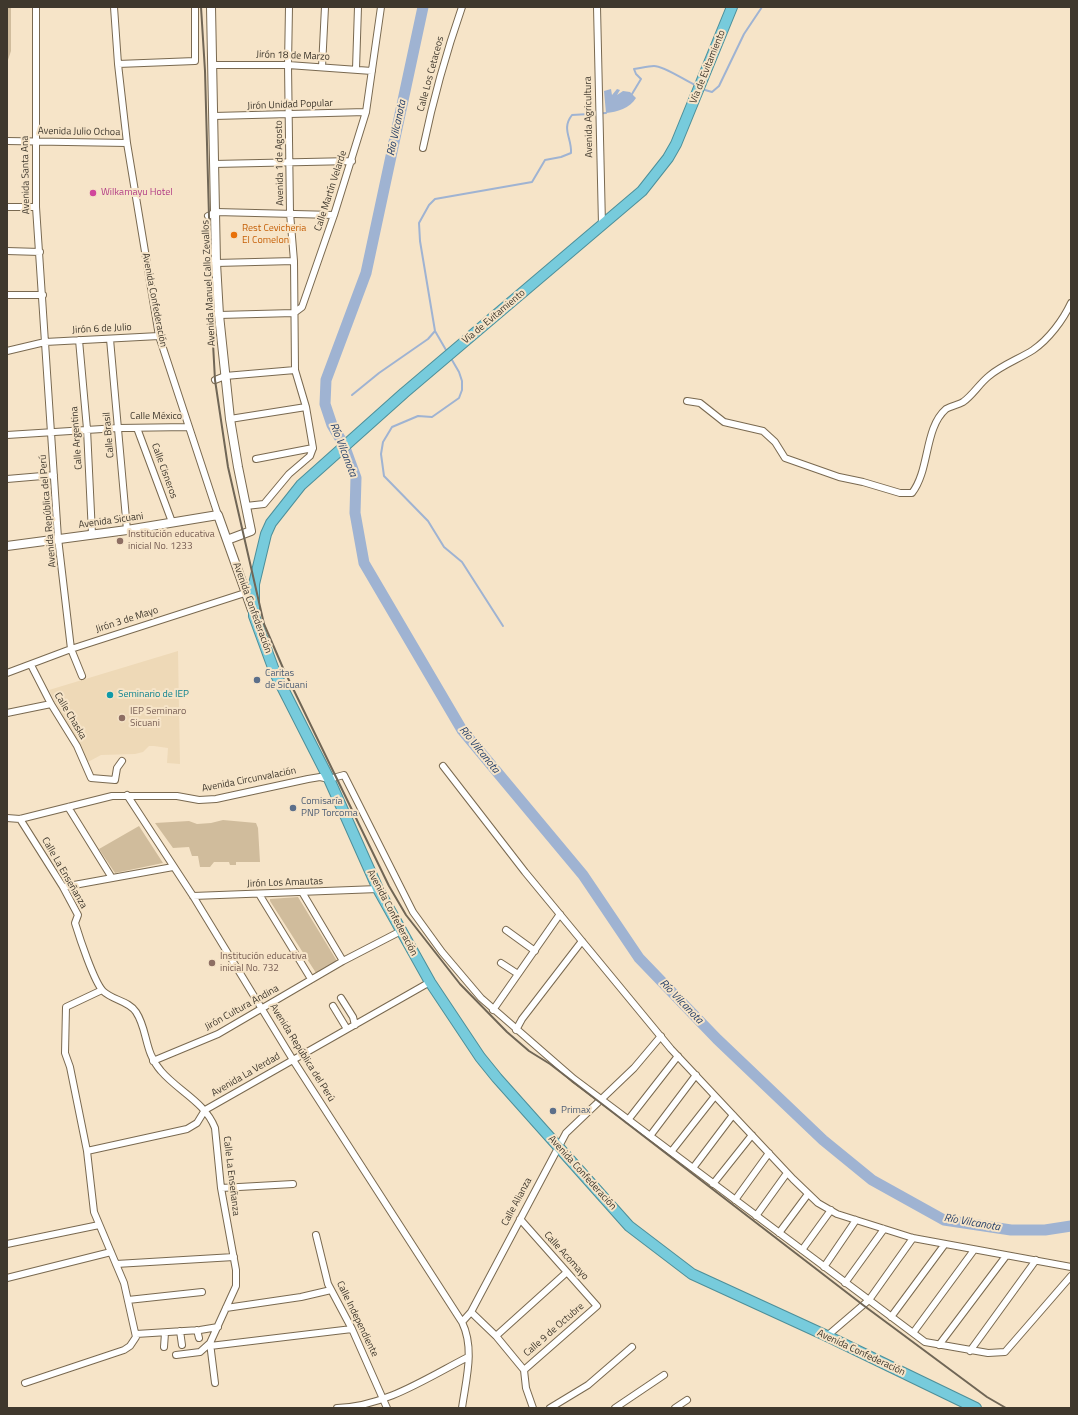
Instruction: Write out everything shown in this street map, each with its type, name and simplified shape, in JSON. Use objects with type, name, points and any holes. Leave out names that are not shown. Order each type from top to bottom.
[{"type":"highway","name":"Vía de Evitamiento","points":[[254,616],[250,591],[266,534],[271,523],[290,497],[366,426],[642,192],[668,158],[683,130],[732,7]]},
{"type":"highway","name":"Avenida Confederación","points":[[254,616],[275,673],[329,779],[378,889],[430,982],[484,1062],[515,1100],[629,1226],[692,1274],[976,1408]]},
{"type":"street","name":"Avenida Santa Ana","points":[[36,7],[36,207],[45,342]]},
{"type":"street","name":"Avenida Confederación","points":[[114,7],[118,64],[127,143],[159,336],[218,515],[227,540],[250,591]]},
{"type":"street","points":[[118,64],[196,61],[195,7]]},
{"type":"street","name":"Avenida Manuel Callo Zevallos","points":[[211,7],[214,116],[212,214],[219,315],[230,419],[251,531]]},
{"type":"street","name":"Avenida 1 de Agosto","points":[[289,7],[288,65],[290,214],[294,261],[294,313]]},
{"type":"street","points":[[322,67],[325,7]]},
{"type":"street","points":[[356,69],[358,7]]},
{"type":"street","name":"Calle Martín Velarde","points":[[294,313],[302,307],[334,215],[366,112],[381,7]]},
{"type":"street","name":"Calle Los Cetaceos","points":[[423,148],[432,106],[451,38],[462,7]]},
{"type":"street","name":"Avenida Agricultura","points":[[597,7],[602,226]]},
{"type":"street","name":"Jirón 18 de Marzo","points":[[212,65],[288,65],[372,71]]},
{"type":"street","name":"Jirón Unidad Popular","points":[[214,116],[366,112]]},
{"type":"street","name":"Avenida Julio Ochoa","points":[[7,141],[127,143]]},
{"type":"street","points":[[214,164],[352,160]]},
{"type":"street","points":[[7,207],[36,207]]},
{"type":"street","points":[[212,214],[334,215]]},
{"type":"street","points":[[7,251],[40,252]]},
{"type":"street","points":[[216,262],[294,261]]},
{"type":"street","points":[[7,295],[43,294]]},
{"type":"street","points":[[688,401],[700,403],[724,422],[763,431],[776,442],[785,458],[839,478],[863,482],[900,494],[912,493],[920,480],[937,420],[946,409],[970,397],[989,376],[1013,360],[1033,350],[1045,340],[1062,318],[1071,303]]},
{"type":"street","points":[[219,315],[294,313],[295,370],[306,407],[313,448],[310,456],[289,474],[264,504],[246,506]]},
{"type":"street","name":"Jirón 6 de Julio","points":[[7,351],[45,342],[159,336]]},
{"type":"street","name":"Calle Brasil","points":[[110,338],[126,530]]},
{"type":"street","name":"Calle Argentina","points":[[78,340],[87,429],[92,534]]},
{"type":"street","name":"Avenida República del Perú","points":[[45,342],[58,538],[71,649],[82,676]]},
{"type":"street","points":[[215,380],[225,376],[295,370]]},
{"type":"street","points":[[230,419],[306,407]]},
{"type":"street","name":"Calle México","points":[[7,435],[87,429],[188,427]]},
{"type":"street","name":"Calle Cisneros","points":[[137,428],[172,522]]},
{"type":"street","points":[[256,459],[313,448]]},
{"type":"street","points":[[7,479],[54,475]]},
{"type":"street","name":"Avenida Sicuani","points":[[7,546],[126,530],[218,515]]},
{"type":"street","points":[[227,540],[251,531],[266,534]]},
{"type":"street","name":"Jirón 3 de Mayo","points":[[7,673],[71,649],[250,591]]},
{"type":"street","name":"Calle Chaska","points":[[31,665],[51,704],[77,746],[92,778],[115,780],[117,768],[122,761]]},
{"type":"street","points":[[7,713],[51,704]]},
{"type":"street","points":[[443,766],[560,914],[678,1056],[769,1154],[818,1203],[856,1220],[913,1238],[1071,1267]]},
{"type":"street","name":"Avenida Circunvalación","points":[[7,818],[20,819],[112,796],[177,796],[205,800],[320,777],[329,779],[344,775],[414,912],[442,952],[493,1010]]},
{"type":"street","name":"Avenida República del Perú","points":[[127,795],[193,896],[263,1008],[293,1060],[462,1322]]},
{"type":"street","points":[[68,807],[112,878]]},
{"type":"street","name":"Calle La Enseñanza","points":[[20,819],[63,887],[78,915],[75,923],[83,948],[102,990],[129,1006],[136,1012],[153,1062],[171,1081],[204,1110],[212,1120],[215,1128],[222,1188],[236,1270],[236,1286],[210,1344]]},
{"type":"street","points":[[63,887],[173,867]]},
{"type":"street","name":"Jirón Los Amautas","points":[[193,896],[378,889]]},
{"type":"street","points":[[302,892],[343,961]]},
{"type":"street","points":[[259,894],[312,980]]},
{"type":"street","points":[[560,914],[493,1010],[574,1079],[925,1342],[970,1351],[988,1353],[1005,1352],[1071,1276]]},
{"type":"street","points":[[506,930],[535,951]]},
{"type":"street","name":"Jirón Cultura Andina","points":[[153,1062],[218,1034],[343,961],[401,931]]},
{"type":"street","points":[[516,1030],[522,1019],[582,940]]},
{"type":"street","points":[[501,963],[518,974]]},
{"type":"street","name":"Avenida La Verdad","points":[[87,1151],[187,1129],[197,1123],[204,1110],[430,982]]},
{"type":"street","points":[[25,1383],[124,1350],[130,1346],[136,1337],[124,1283],[94,1212],[87,1151],[70,1067],[65,1053],[66,1007],[102,990]]},
{"type":"street","points":[[341,998],[353,1017],[355,1025]]},
{"type":"street","points":[[333,1006],[347,1029]]},
{"type":"street","name":"Calle Alianza","points":[[462,1322],[471,1312],[566,1133],[634,1068],[661,1036]]},
{"type":"street","points":[[628,1120],[678,1056]]},
{"type":"street","points":[[650,1136],[696,1075]]},
{"type":"street","points":[[671,1152],[715,1096]]},
{"type":"street","points":[[693,1168],[733,1115]]},
{"type":"street","points":[[713,1184],[752,1135]]},
{"type":"street","points":[[735,1200],[769,1154]]},
{"type":"street","points":[[756,1216],[788,1173]]},
{"type":"street","points":[[222,1188],[293,1184]]},
{"type":"street","points":[[779,1233],[808,1194]]},
{"type":"street","points":[[802,1250],[831,1210]]},
{"type":"street","name":"Calle Acomayo","points":[[520,1219],[597,1306]]},
{"type":"street","points":[[824,1267],[856,1220]]},
{"type":"street","points":[[7,1244],[99,1225]]},
{"type":"street","points":[[845,1283],[884,1229]]},
{"type":"street","name":"Calle Independiente","points":[[316,1235],[331,1290],[352,1329],[387,1408]]},
{"type":"street","points":[[826,1336],[868,1300],[913,1238]]},
{"type":"street","points":[[891,1317],[945,1244]]},
{"type":"street","points":[[913,1333],[974,1250]]},
{"type":"street","points":[[7,1278],[111,1252]]},
{"type":"street","points":[[939,1345],[1006,1256]]},
{"type":"street","points":[[116,1264],[234,1257]]},
{"type":"street","points":[[970,1351],[1036,1260]]},
{"type":"street","points":[[496,1336],[567,1272]]},
{"type":"street","points":[[226,1308],[301,1297],[331,1290]]},
{"type":"street","points":[[128,1300],[202,1292]]},
{"type":"street","name":"Calle 9 de Octubre","points":[[524,1370],[597,1306]]},
{"type":"street","points":[[471,1312],[496,1336],[524,1370],[526,1388],[533,1408]]},
{"type":"street","points":[[462,1322],[467,1334],[468,1357],[462,1408]]},
{"type":"street","points":[[136,1334],[165,1333],[218,1327]]},
{"type":"street","points":[[176,1355],[198,1355],[210,1344],[352,1329]]},
{"type":"street","points":[[197,1330],[199,1338]]},
{"type":"street","points":[[180,1331],[182,1345]]},
{"type":"street","points":[[164,1347],[165,1333]]},
{"type":"street","points":[[210,1344],[215,1383]]},
{"type":"street","points":[[550,1408],[588,1385],[632,1347]]},
{"type":"street","points":[[337,1408],[355,1407],[383,1400],[468,1357]]},
{"type":"street","points":[[615,1408],[664,1375]]},
{"type":"street","points":[[675,1408],[687,1400]]},
{"type":"shaded area","points":[[7,7],[11,7],[11,51],[8,60]]},
{"type":"shaded area","name":"IEP Seminaro Sicuani","points":[[178,651],[180,764],[167,763],[168,748],[154,746],[149,746],[143,752],[135,754],[101,755],[88,762],[49,690]]},
{"type":"shaded area","points":[[223,820],[256,823],[258,828],[260,862],[236,862],[236,865],[230,865],[229,862],[214,862],[210,867],[200,867],[198,856],[192,856],[189,847],[173,848],[155,823],[189,821],[197,824]]},
{"type":"shaded area","points":[[139,826],[163,863],[115,873],[99,849]]},
{"type":"shaded area","points":[[298,897],[337,961],[316,973],[270,901],[270,899]]},
{"type":"water","points":[[611,89],[612,95],[617,89],[620,90],[617,95],[623,91],[630,92],[636,98],[623,109],[606,113],[604,91]]},
{"type":"waterway","name":"Río Vilcanota","points":[[423,7],[366,273],[326,380],[325,404],[332,425],[344,445],[356,478],[355,513],[364,563],[462,730],[583,875],[639,958],[717,1039],[823,1140],[872,1180],[944,1220],[1011,1230],[1045,1230],[1071,1226]]},
{"type":"waterway","points":[[705,90],[712,92],[719,86],[744,34],[762,7]]},
{"type":"waterway","points":[[632,94],[641,79],[636,74],[634,69],[649,66],[663,68],[695,85]]},
{"type":"waterway","points":[[446,350],[435,331],[420,241],[419,223],[429,205],[435,199],[532,182],[545,160],[561,157],[571,153],[567,125],[572,115],[606,113]]},
{"type":"waterway","points":[[352,395],[379,373],[428,339],[435,331]]},
{"type":"waterway","points":[[452,360],[462,381],[462,390],[459,398],[432,417],[418,416],[392,427],[383,442],[381,454],[384,476],[428,521],[444,547],[462,562],[503,626]]},
{"type":"railway","points":[[201,7],[205,71],[209,270],[215,380],[228,467],[264,624],[283,668],[389,886],[406,915],[460,984],[507,1032],[529,1051],[550,1064],[863,1305],[987,1397],[1006,1408]]},
{"type":"place","name":"Wilkamayu Hotel","points":[[93,193]]},
{"type":"place","name":"Rest Cevicheria El Comelon","points":[[234,235]]},
{"type":"place","name":"Institución educativa inicial No. 1233","points":[[120,541]]},
{"type":"place","name":"Caritas de Sicuani","points":[[257,680]]},
{"type":"place","name":"Seminario de IEP","points":[[110,695]]},
{"type":"place","name":"IEP Seminaro Sicuani","points":[[122,718]]},
{"type":"place","name":"Comisaría PNP Torcoma","points":[[293,808]]},
{"type":"place","name":"Institución educativa inicial No. 732","points":[[212,963]]},
{"type":"place","name":"Primax","points":[[553,1111]]}]
